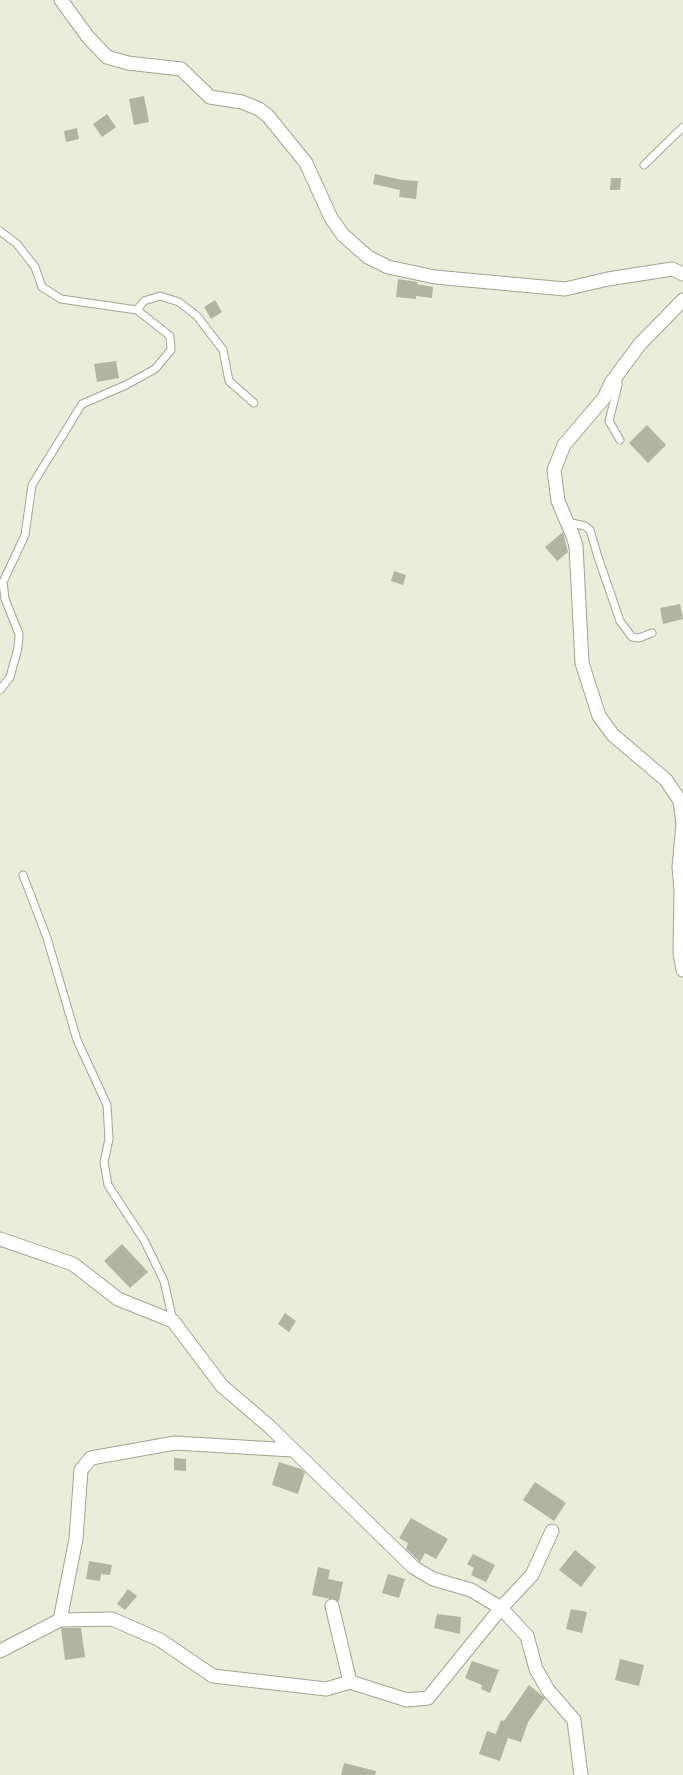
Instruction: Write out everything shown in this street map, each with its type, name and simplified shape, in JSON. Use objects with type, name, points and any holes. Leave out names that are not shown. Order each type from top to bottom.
[{"type":"street","points":[[61,0],[88,37],[107,57],[128,63],[181,69],[210,96],[242,102],[258,109],[268,116],[306,163],[331,218],[343,235],[368,257],[388,267],[435,277],[565,289],[608,279],[672,269],[683,274]]},
{"type":"street","points":[[683,300],[640,344],[604,398],[564,445],[554,470],[558,501],[576,546],[582,663],[599,716],[613,735],[666,780],[680,801],[683,824],[679,867],[682,903],[680,953],[683,970]]},
{"type":"street","points":[[0,1239],[73,1264],[118,1299],[173,1321],[222,1386],[270,1427],[413,1567],[433,1579],[471,1590],[501,1608],[527,1636],[536,1669],[548,1690],[574,1720],[581,1775]]},
{"type":"street","points":[[60,1620],[76,1539],[81,1470],[91,1458],[175,1443],[292,1450]]},
{"type":"street","points":[[0,1652],[60,1620],[112,1619],[160,1640],[213,1676],[326,1689],[350,1682],[407,1700],[428,1698],[501,1608],[532,1575],[552,1530]]},
{"type":"street","points":[[332,1606],[350,1682]]},
{"type":"lane","points":[[644,165],[683,127]]},
{"type":"lane","points":[[0,231],[17,244],[35,267],[42,287],[61,299],[136,310],[170,336],[171,350],[155,369],[126,385],[82,404],[32,485],[25,535],[3,582],[5,599],[19,634],[18,648],[10,677],[0,690]]},
{"type":"lane","points":[[136,310],[144,300],[160,296],[179,302],[197,316],[223,350],[229,381],[254,403]]},
{"type":"lane","points":[[618,375],[618,385],[610,421],[620,440]]},
{"type":"lane","points":[[567,522],[585,526],[590,530],[620,621],[632,637],[639,638],[652,633]]},
{"type":"lane","points":[[23,876],[47,938],[77,1040],[107,1105],[109,1139],[104,1162],[108,1185],[144,1240],[164,1281],[173,1321]]},
{"type":"building","points":[[144,96],[149,122],[134,125],[129,99]]},
{"type":"building","points":[[107,114],[116,127],[102,137],[93,124]]},
{"type":"building","points":[[77,128],[79,139],[66,142],[64,131]]},
{"type":"building","points":[[375,174],[402,180],[418,181],[416,199],[399,197],[400,190],[373,184]]},
{"type":"building","points":[[611,178],[621,178],[620,190],[610,190]]},
{"type":"building","points":[[398,279],[418,282],[417,284],[433,287],[432,298],[416,296],[416,299],[396,297]]},
{"type":"building","points":[[215,300],[222,312],[211,319],[204,307]]},
{"type":"building","points":[[116,361],[119,378],[97,382],[94,364]]},
{"type":"building","points":[[647,425],[666,445],[648,463],[629,443]]},
{"type":"building","points":[[563,532],[568,552],[557,561],[545,547]]},
{"type":"building","points":[[394,571],[406,575],[403,585],[391,581]]},
{"type":"building","points":[[680,604],[683,619],[663,624],[660,608]]},
{"type":"building","points":[[122,1244],[148,1272],[130,1288],[104,1261]]},
{"type":"building","points":[[285,1313],[296,1321],[289,1332],[278,1324]]},
{"type":"building","points":[[174,1458],[186,1459],[186,1471],[174,1470]]},
{"type":"building","points":[[279,1462],[301,1469],[305,1472],[298,1494],[272,1485]]},
{"type":"building","points":[[535,1482],[566,1503],[554,1521],[523,1500]]},
{"type":"building","points":[[411,1518],[448,1539],[436,1559],[425,1553],[420,1562],[406,1549],[408,1543],[399,1538]]},
{"type":"building","points":[[575,1550],[596,1567],[581,1587],[559,1570]]},
{"type":"building","points":[[473,1554],[495,1565],[486,1582],[471,1575],[474,1568],[467,1564]]},
{"type":"building","points":[[89,1561],[112,1565],[110,1575],[101,1574],[100,1581],[86,1579]]},
{"type":"building","points":[[318,1567],[330,1570],[328,1579],[343,1582],[339,1601],[312,1595]]},
{"type":"building","points":[[388,1574],[405,1579],[399,1598],[382,1593]]},
{"type":"building","points":[[128,1589],[137,1596],[125,1610],[117,1604]]},
{"type":"building","points":[[571,1609],[587,1612],[582,1633],[566,1629]]},
{"type":"building","points":[[437,1614],[461,1617],[460,1634],[434,1628]]},
{"type":"building","points":[[61,1628],[81,1628],[85,1657],[65,1660]]},
{"type":"building","points":[[620,1659],[644,1665],[639,1686],[615,1680]]},
{"type":"building","points":[[472,1661],[499,1670],[490,1693],[481,1689],[482,1685],[465,1678]]},
{"type":"building","points":[[529,1685],[545,1698],[528,1722],[521,1742],[508,1738],[500,1761],[479,1754],[487,1731],[496,1734],[501,1720],[504,1721]]},
{"type":"building","points":[[344,1763],[376,1771],[375,1775],[341,1775]]}]
